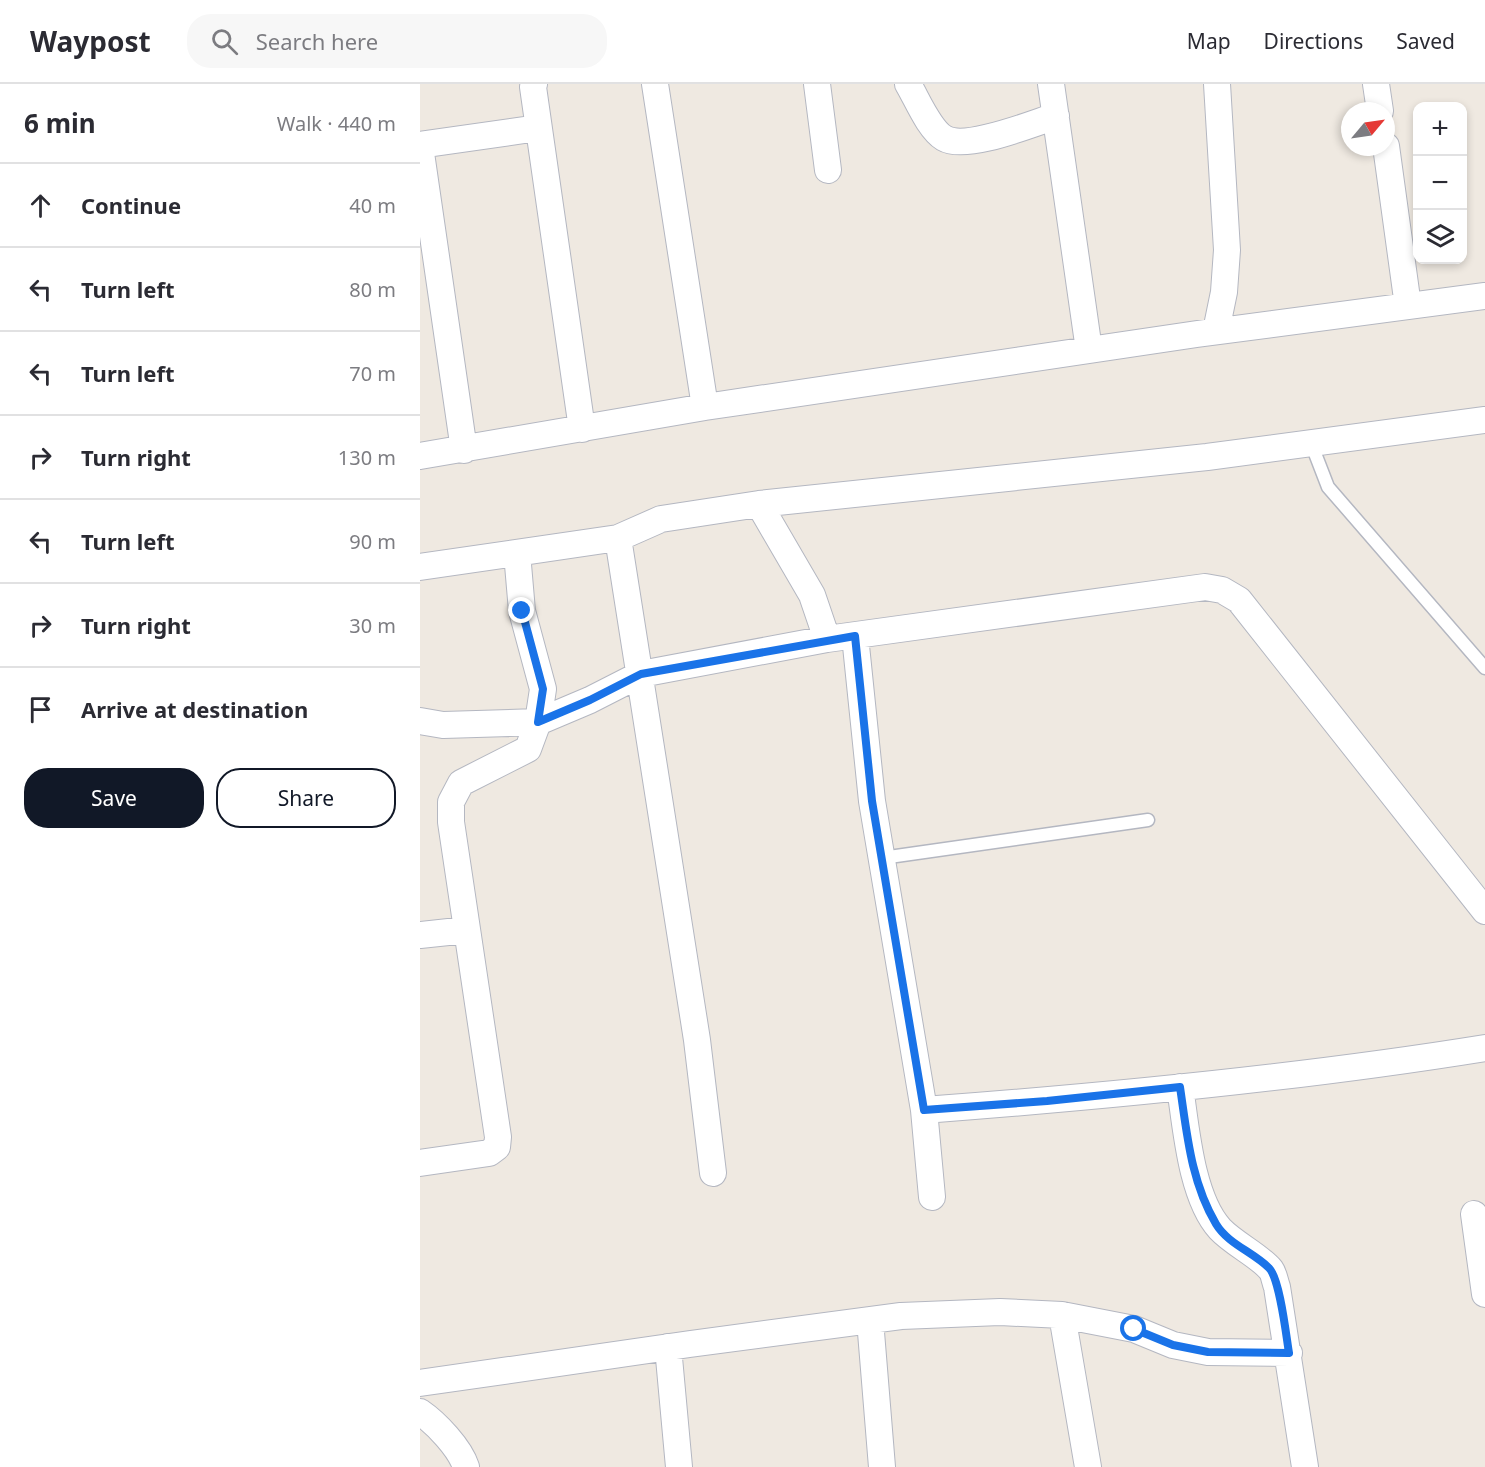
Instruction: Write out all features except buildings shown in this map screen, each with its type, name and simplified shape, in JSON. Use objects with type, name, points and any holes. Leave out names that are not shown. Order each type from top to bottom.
[{"type":"street","points":[[534,84],[532,87],[582,429]]},
{"type":"street","points":[[655,84],[705,407]]},
{"type":"street","points":[[817,84],[828,170]]},
{"type":"street","points":[[908,84],[934,129],[943,138],[956,143],[986,138],[1056,116]]},
{"type":"street","points":[[1051,84],[1089,350]]},
{"type":"street","points":[[1216,331],[1224,292],[1227,250],[1217,84]]},
{"type":"street","points":[[1376,84],[1379,102]]},
{"type":"street","points":[[464,450],[420,145],[538,128]]},
{"type":"street","points":[[1387,156],[1408,306]]},
{"type":"street","points":[[420,456],[705,407],[1216,331],[1485,296]]},
{"type":"street","points":[[420,567],[618,538],[661,519],[759,504],[1207,457],[1485,420]]},
{"type":"street","points":[[759,504],[812,595],[826,639]]},
{"type":"street","points":[[618,538],[697,1040],[713,1173]]},
{"type":"street","points":[[420,1162],[489,1153],[497,1147],[498,1137],[451,822],[451,802],[461,783],[528,749],[538,722],[543,689],[522,611],[517,553]]},
{"type":"street","points":[[420,721],[443,725],[538,722],[590,700],[641,674],[826,639],[1205,587],[1222,590],[1239,600],[1485,911]]},
{"type":"street","points":[[855,636],[872,801],[924,1110],[932,1197]]},
{"type":"street","points":[[420,935],[467,930]]},
{"type":"street","points":[[924,1110],[1047,1101],[1374,1066],[1485,1048]]},
{"type":"street","points":[[1180,1087],[1191,1164],[1207,1209],[1218,1227],[1230,1239],[1271,1270],[1277,1287],[1305,1467]]},
{"type":"street","points":[[1474,1214],[1485,1294]]},
{"type":"street","points":[[420,1383],[901,1316],[1000,1312],[1062,1315],[1134,1329],[1173,1345],[1208,1352],[1289,1353]]},
{"type":"street","points":[[1062,1315],[1088,1467]]},
{"type":"street","points":[[870,1320],[882,1467]]},
{"type":"street","points":[[668,1347],[679,1467]]},
{"type":"street","points":[[420,1412],[430,1419],[463,1456],[466,1467]]},
{"type":"lane","points":[[1311,443],[1328,487],[1485,668]]},
{"type":"lane","points":[[882,858],[1148,820]]},
{"type":"route","points":[[522,611],[543,689],[538,722],[590,700],[641,674],[826,639],[855,636],[872,801],[924,1110],[1047,1101],[1180,1087],[1191,1164],[1207,1209],[1218,1227],[1236,1244],[1271,1270],[1277,1287],[1289,1353],[1208,1352],[1173,1345],[1134,1329]]}]
